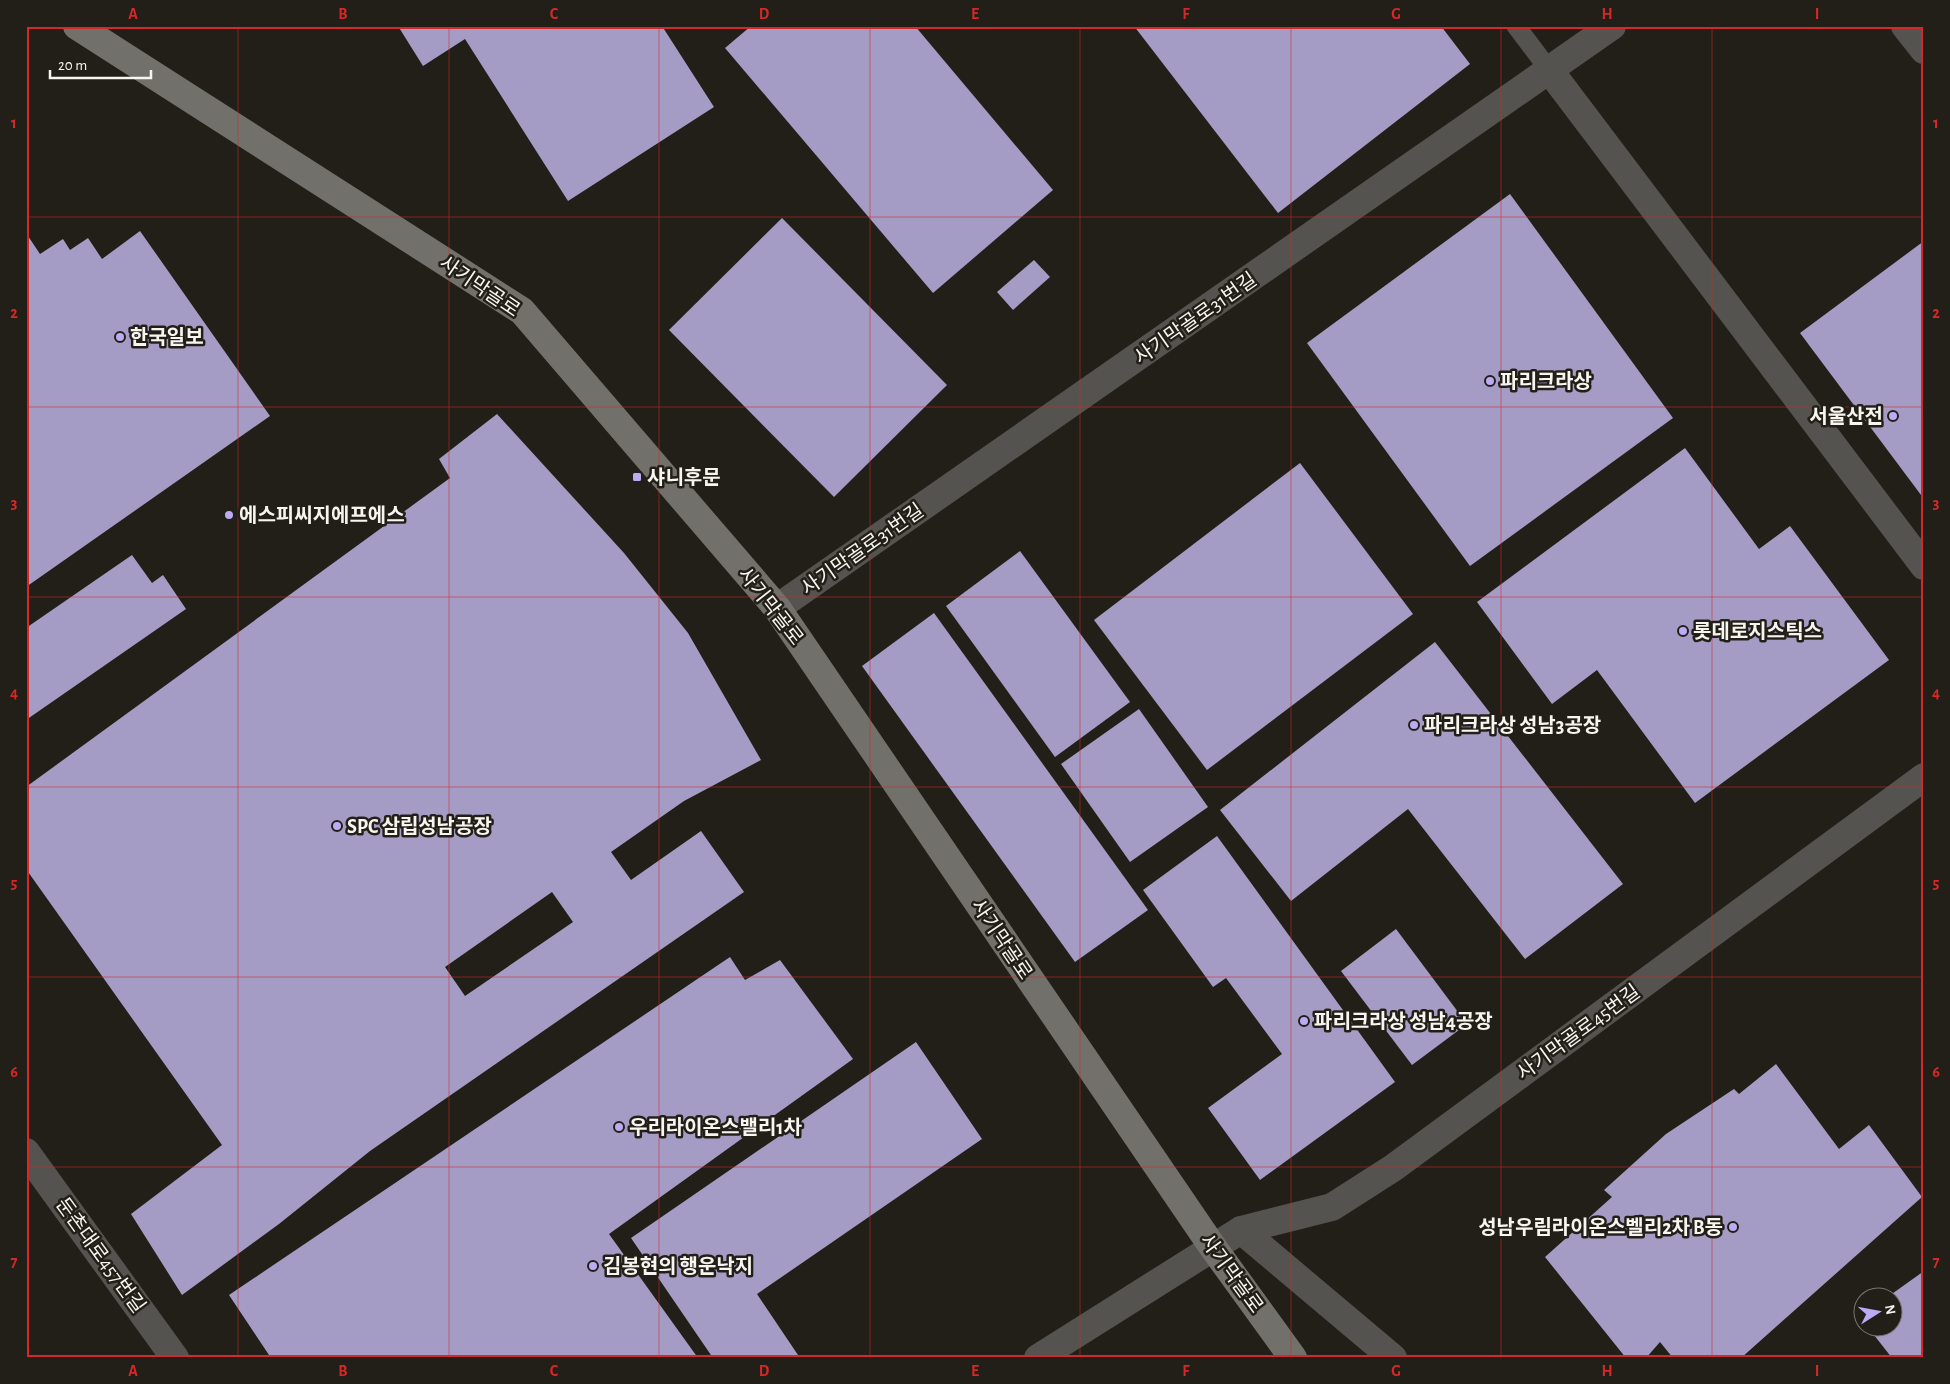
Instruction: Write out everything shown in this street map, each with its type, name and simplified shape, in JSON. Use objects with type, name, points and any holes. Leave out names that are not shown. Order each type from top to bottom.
[{"type":"street","name":"사기막골로","points":[[77,26],[522,311],[777,608],[1212,1246],[1294,1358]]},
{"type":"street","name":"사기막골로31번길","points":[[777,608],[1612,26]]},
{"type":"street","points":[[1905,26],[1924,50]]},
{"type":"street","points":[[1550,71],[1924,566]]},
{"type":"street","name":"사기막골로45번길","points":[[1038,1358],[1212,1246],[1241,1230],[1332,1208],[1393,1168],[1924,777]]},
{"type":"street","name":"둔촌대로457번길","points":[[26,1152],[175,1358]]},
{"type":"street","points":[[1241,1230],[1393,1358]]},
{"type":"lane","points":[[1516,26],[1550,71]]},
{"type":"building","points":[[398,26],[662,26],[714,107],[568,201],[465,39],[423,66]]},
{"type":"building","points":[[751,26],[915,26],[1053,190],[933,293],[725,48]]},
{"type":"building","points":[[1134,26],[1441,26],[1470,64],[1278,213]]},
{"type":"building","name":"파리크라상","points":[[1510,194],[1673,418],[1470,566],[1307,343]]},
{"type":"building","points":[[782,218],[947,385],[834,497],[669,330]]},
{"type":"building","name":"한국일보","points":[[140,231],[270,416],[26,587],[26,233],[40,254],[63,239],[70,250],[88,238],[102,259]]},
{"type":"building","name":"서울산전","points":[[1924,241],[1924,499],[1800,333]]},
{"type":"building","points":[[1034,260],[1050,277],[1013,310],[997,292]]},
{"type":"building","name":"SPC 삼립성남공장","points":[[497,414],[624,553],[688,633],[761,760],[684,801],[611,852],[631,880],[701,831],[744,892],[370,1151],[279,1224],[182,1295],[131,1214],[222,1145],[26,869],[26,787],[450,478],[439,459]],"holes":[[[552,892],[573,922],[465,996],[445,967]]]},
{"type":"building","name":"롯데로지스틱스","points":[[1685,448],[1759,549],[1790,526],[1889,660],[1695,803],[1597,670],[1552,704],[1477,602]]},
{"type":"building","points":[[1300,463],[1413,614],[1207,770],[1094,620]]},
{"type":"building","points":[[1020,551],[1130,702],[1055,757],[946,606]]},
{"type":"building","points":[[132,555],[152,583],[163,575],[186,609],[26,720],[26,628]]},
{"type":"building","points":[[934,613],[1148,910],[1075,962],[862,666]]},
{"type":"building","name":"파리크라상 성남3공장","points":[[1435,642],[1623,884],[1525,959],[1408,809],[1291,901],[1220,810]]},
{"type":"building","points":[[1139,709],[1208,807],[1130,862],[1061,764]]},
{"type":"building","name":"파리크라상 성남4공장","points":[[1217,836],[1395,1082],[1260,1180],[1208,1108],[1282,1054],[1226,978],[1213,987],[1143,890]]},
{"type":"building","points":[[1396,929],[1467,1024],[1412,1065],[1341,971]]},
{"type":"building","name":"우리라이온스밸리1차","points":[[730,957],[745,980],[780,960],[853,1059],[609,1234],[698,1358],[271,1358],[229,1295]]},
{"type":"building","points":[[916,1042],[982,1139],[757,1294],[800,1358],[713,1358],[631,1238]]},
{"type":"building","name":"성남우림라이온스벨리2차 B동","points":[[1776,1064],[1839,1149],[1869,1125],[1922,1197],[1741,1358],[1673,1358],[1660,1342],[1646,1358],[1626,1358],[1545,1257],[1612,1197],[1604,1190],[1666,1134],[1734,1089],[1739,1094]]},
{"type":"building","points":[[1924,1271],[1924,1358],[1892,1358],[1875,1336],[1902,1336],[1902,1287]]},
{"type":"place","name":"한국일보","points":[[120,337]]},
{"type":"place","name":"파리크라상","points":[[1490,381]]},
{"type":"place","name":"서울산전","points":[[1893,416]]},
{"type":"place","name":"샤니후문","points":[[637,477]]},
{"type":"place","name":"에스피씨지에프에스","points":[[229,515]]},
{"type":"place","name":"롯데로지스틱스","points":[[1683,631]]},
{"type":"place","name":"파리크라상 성남3공장","points":[[1414,725]]},
{"type":"place","name":"SPC 삼립성남공장","points":[[337,826]]},
{"type":"place","name":"파리크라상 성남4공장","points":[[1304,1021]]},
{"type":"place","name":"우리라이온스밸리1차","points":[[619,1127]]},
{"type":"place","name":"성남우림라이온스벨리2차 B동","points":[[1733,1227]]},
{"type":"place","name":"김봉현의 행운낙지","points":[[593,1266]]}]
